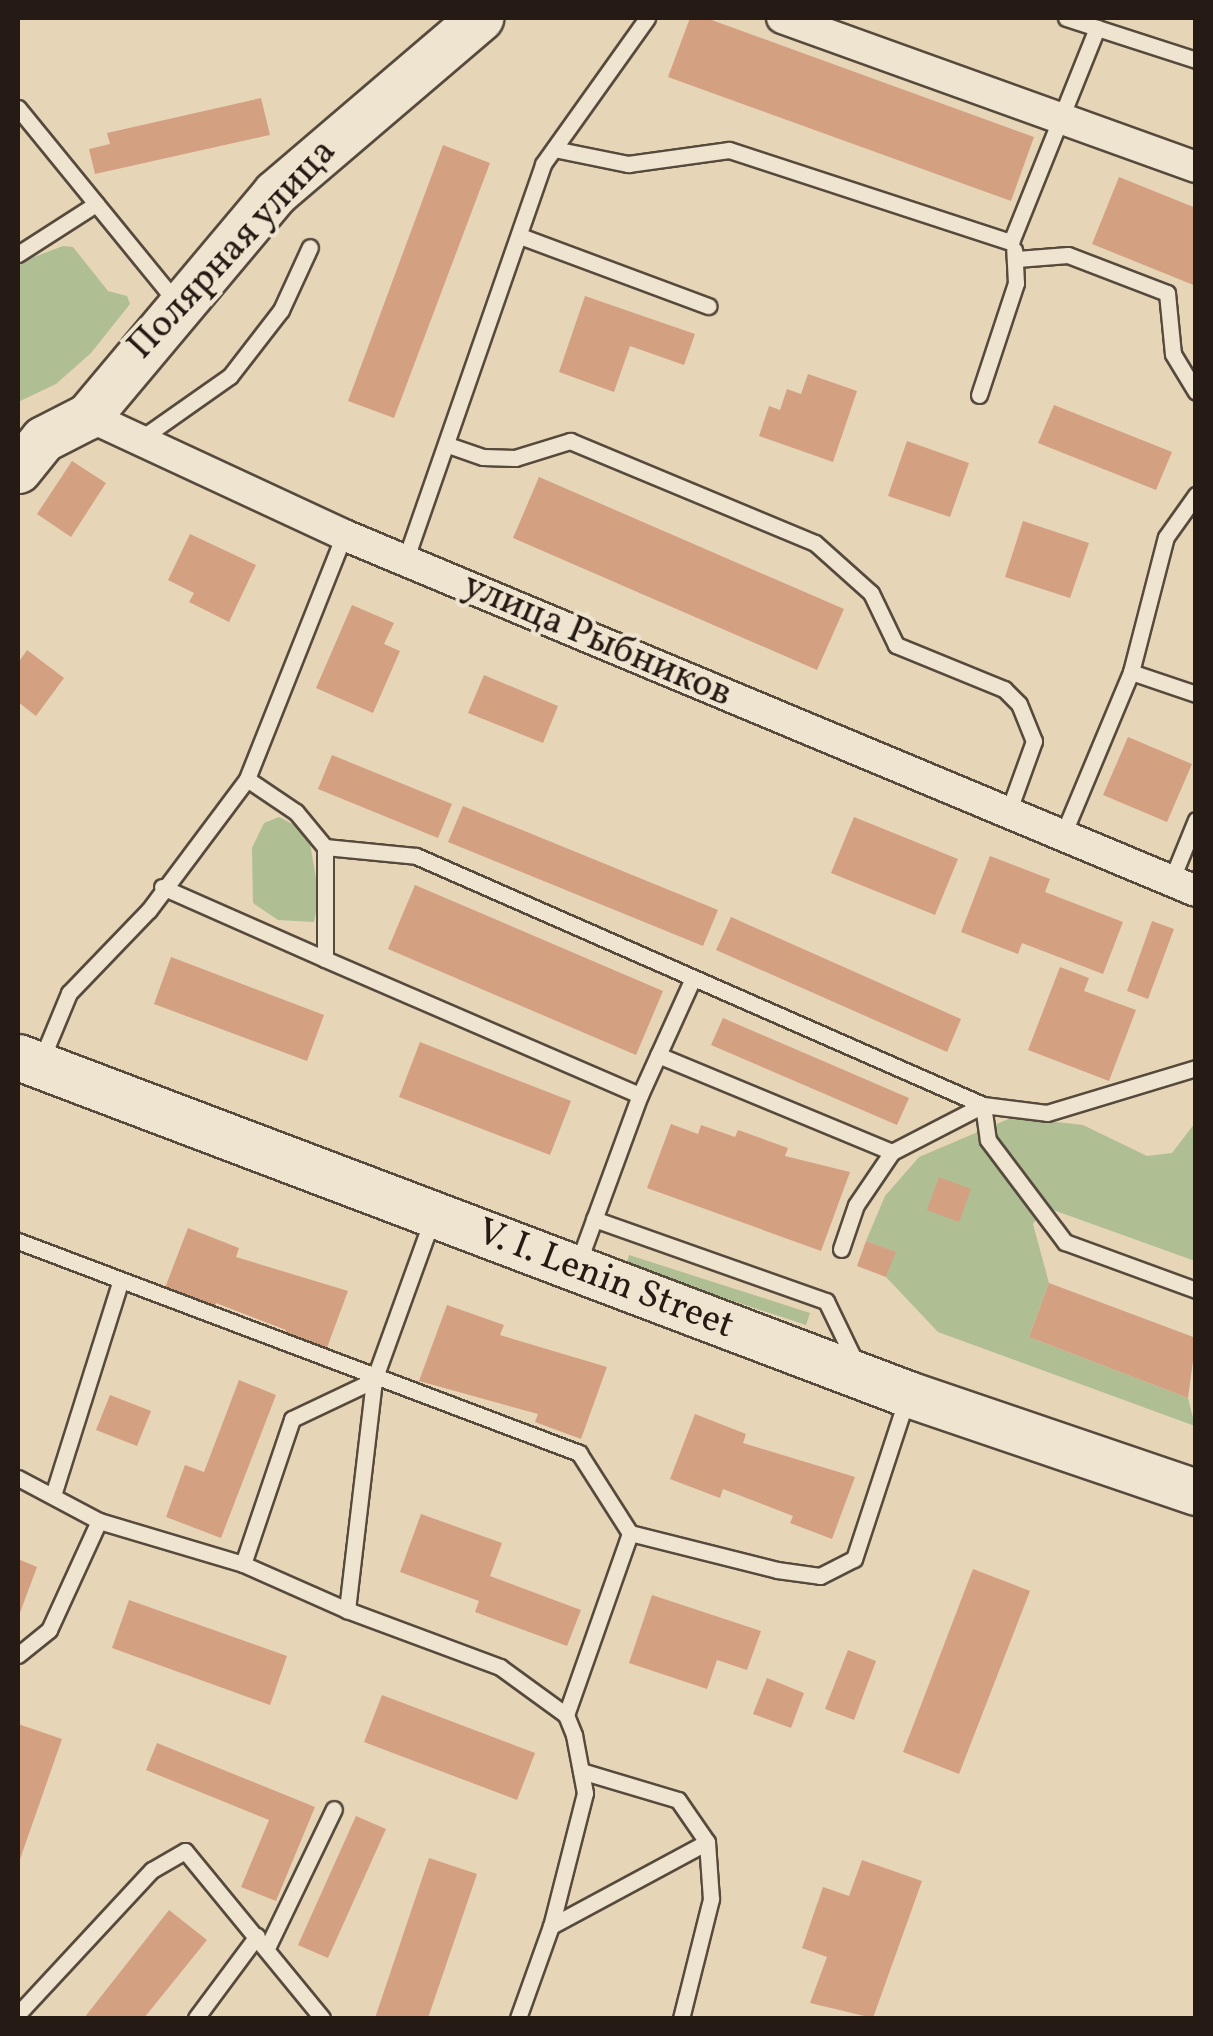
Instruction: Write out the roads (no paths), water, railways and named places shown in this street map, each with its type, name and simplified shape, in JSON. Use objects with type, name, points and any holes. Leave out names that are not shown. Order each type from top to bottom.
[{"type":"main road","name":"Полярная улица","points":[[88,416],[177,303],[275,193],[480,18]]},
{"type":"main road","points":[[18,470],[43,439],[88,416]]},
{"type":"main road","name":"V. I. Lenin Street","points":[[28,1062],[908,1394],[1196,1492]]},
{"type":"street","points":[[782,18],[1196,167]]},
{"type":"street","name":"улица Рыбников","points":[[88,416],[344,535],[1183,886]]},
{"type":"lane","points":[[405,561],[543,164],[647,18]]},
{"type":"lane","points":[[1066,18],[1196,60]]},
{"type":"lane","points":[[979,394],[1017,259],[1011,242],[1097,28]]},
{"type":"lane","points":[[18,108],[150,278],[177,303]]},
{"type":"lane","points":[[554,149],[628,164],[730,150],[1011,242]]},
{"type":"lane","points":[[18,254],[96,204]]},
{"type":"lane","points":[[520,236],[708,306]]},
{"type":"lane","points":[[140,440],[230,376],[281,310],[310,246]]},
{"type":"lane","points":[[1017,259],[1068,255],[1167,294],[1174,354],[1196,392]]},
{"type":"lane","points":[[448,445],[514,458],[570,442],[816,542],[871,592],[896,645],[1004,689],[1019,704],[1034,741],[1008,813]]},
{"type":"lane","points":[[1062,837],[1132,672],[1166,537],[1196,495]]},
{"type":"lane","points":[[28,1062],[69,993],[149,910],[162,887],[247,779],[344,535]]},
{"type":"lane","points":[[1132,672],[1196,694]]},
{"type":"lane","points":[[247,779],[296,812],[325,847],[325,959]]},
{"type":"lane","points":[[1183,886],[1196,820]]},
{"type":"lane","points":[[325,847],[416,856],[983,1105],[1047,1113],[1196,1068]]},
{"type":"lane","points":[[162,887],[640,1095]]},
{"type":"lane","points":[[576,1269],[640,1095],[693,978]]},
{"type":"lane","points":[[658,1056],[892,1152]]},
{"type":"lane","points":[[841,1250],[856,1205],[892,1152],[983,1105]]},
{"type":"lane","points":[[983,1105],[988,1140],[1065,1242],[1196,1290]]},
{"type":"lane","points":[[347,1610],[374,1380],[434,1215]]},
{"type":"lane","points":[[594,1220],[826,1301],[863,1377]]},
{"type":"lane","points":[[18,1241],[374,1380],[579,1453],[630,1533],[806,1574],[820,1576],[854,1560],[908,1394]]},
{"type":"lane","points":[[54,1492],[120,1284]]},
{"type":"lane","points":[[243,1564],[292,1419],[374,1380]]},
{"type":"lane","points":[[18,1478],[54,1492],[98,1521],[243,1564],[347,1610],[500,1667],[566,1715]]},
{"type":"lane","points":[[18,1655],[50,1630],[98,1521]]},
{"type":"lane","points":[[518,2018],[551,1926],[585,1793],[566,1715],[630,1533]]},
{"type":"lane","points":[[581,1771],[678,1800],[708,1842],[710,1898],[681,2018]]},
{"type":"lane","points":[[196,2018],[262,1942],[334,1809]]},
{"type":"lane","points":[[551,1926],[708,1842]]},
{"type":"lane","points":[[18,2014],[152,1870],[185,1850],[322,2018]]}]
